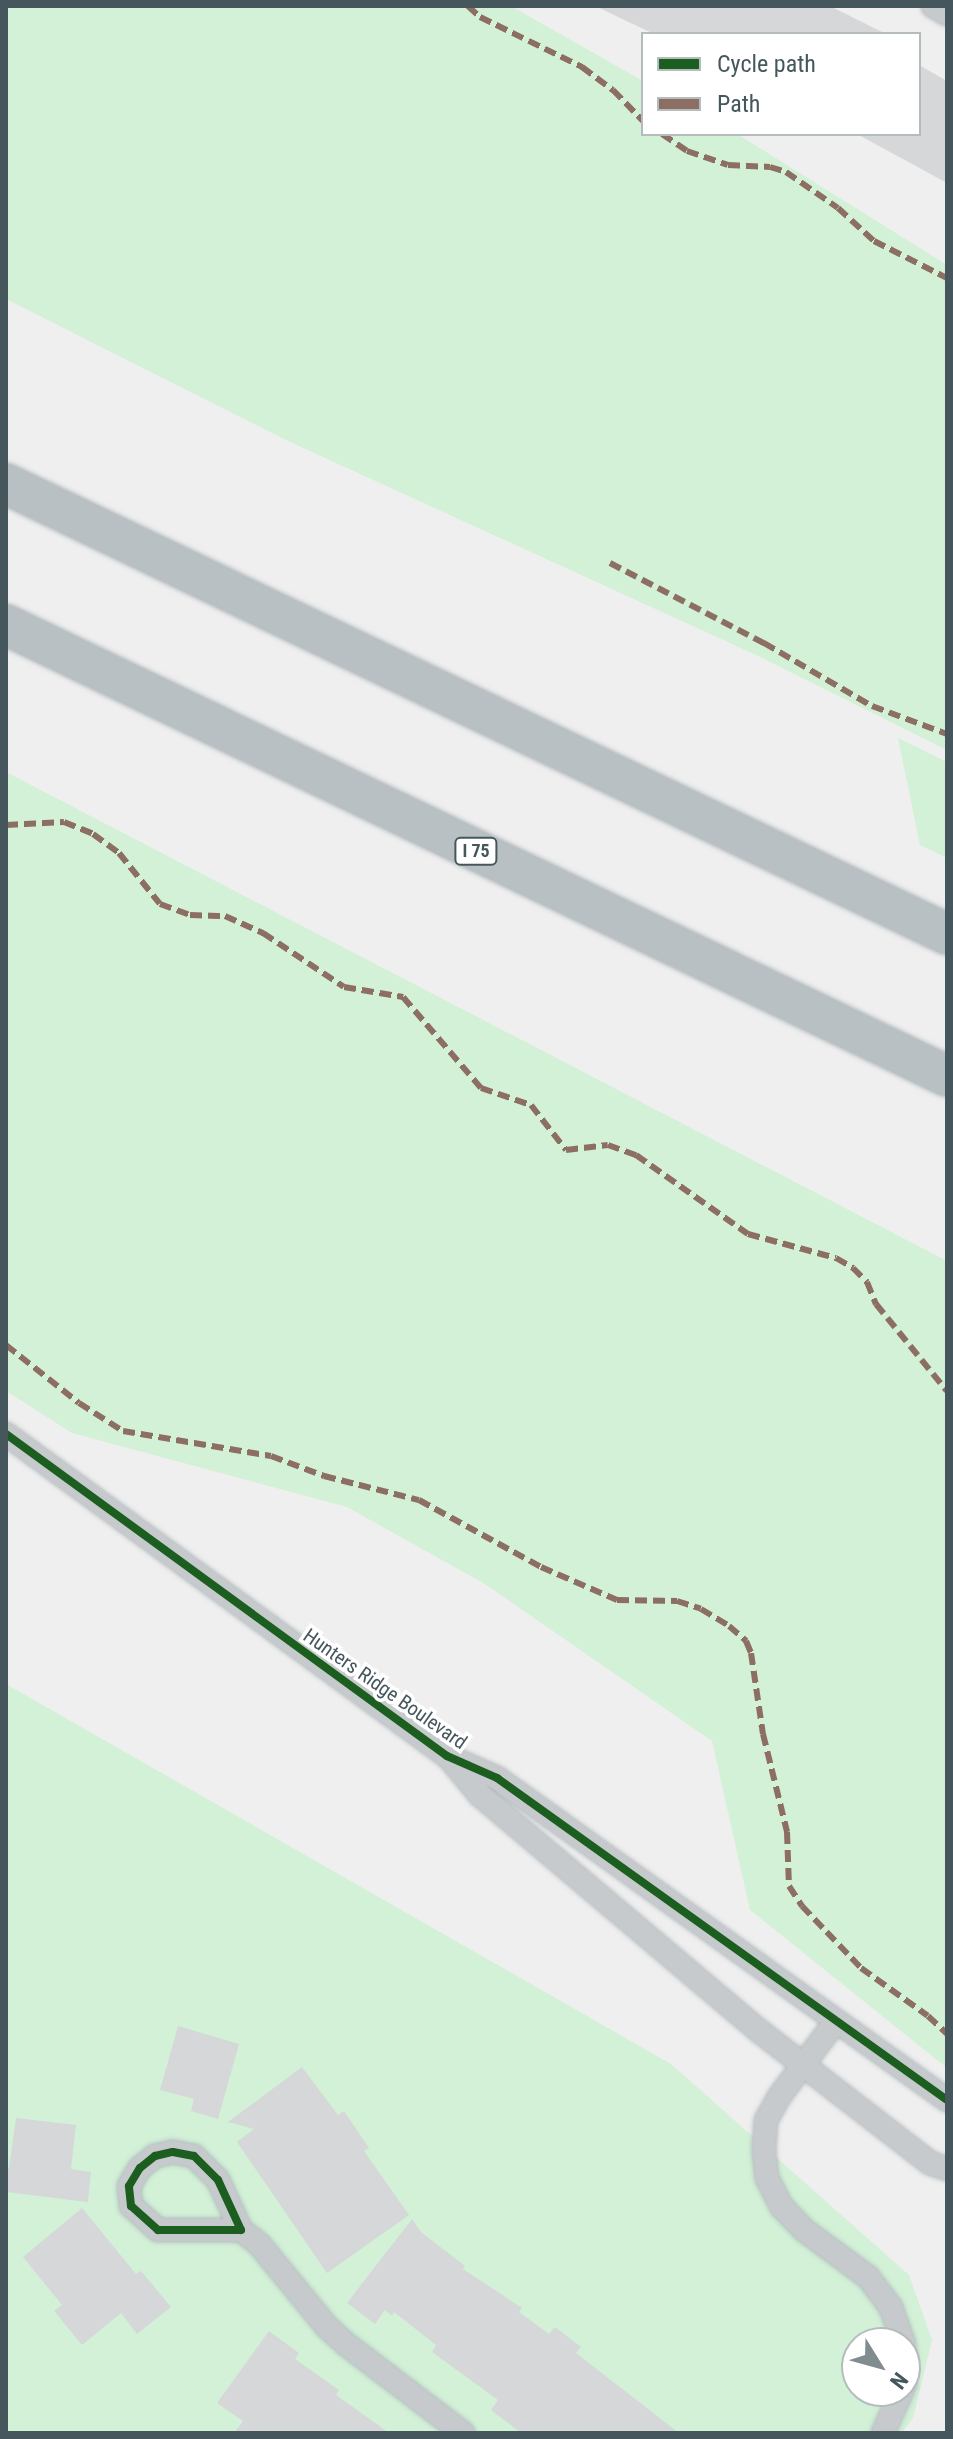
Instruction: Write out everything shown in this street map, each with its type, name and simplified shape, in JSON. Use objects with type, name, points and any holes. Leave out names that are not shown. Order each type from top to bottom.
[{"type":"highway","points":[[6,484],[947,934]]},
{"type":"highway","name":"I 75","points":[[6,625],[947,1076]]},
{"type":"street","points":[[933,6],[947,14]]},
{"type":"street","name":"Hunters Ridge Boulevard","points":[[6,1434],[447,1756],[497,1778],[947,2100]]},
{"type":"street","name":"Hunters Ridge Boulevard","points":[[447,1756],[480,1795],[804,2065],[930,2163],[947,2169]]},
{"type":"street","points":[[836,2021],[766,2120],[764,2151],[767,2178],[782,2207],[804,2230],[868,2277],[891,2308],[898,2327]]},
{"type":"street","points":[[241,2230],[158,2230],[131,2206],[129,2186],[140,2168],[155,2156],[173,2152],[194,2156],[218,2180],[241,2230],[259,2244],[327,2327],[463,2433]]},
{"type":"street","points":[[883,2433],[895,2407]]},
{"type":"green space","points":[[6,6],[511,6],[641,80],[641,136],[740,136],[947,265],[947,750],[756,655],[288,441],[6,299]]},
{"type":"green space","points":[[898,738],[947,762],[947,858],[920,845]]},
{"type":"green space","points":[[6,772],[947,1261],[947,2068],[750,1910],[712,1741],[485,1584],[347,1507],[72,1433],[6,1391]]},
{"type":"green space","points":[[6,1684],[671,2064],[909,2275],[932,2340],[921,2385],[921,2327],[841,2327],[841,2407],[916,2407],[913,2418],[902,2433],[6,2433]]},
{"type":"building","points":[[595,6],[830,6],[882,32],[650,32]]},
{"type":"building","points":[[921,66],[947,81],[947,183],[861,136],[921,136]]},
{"type":"building","points":[[178,2026],[239,2044],[218,2119],[191,2111],[194,2099],[160,2090]]},
{"type":"building","points":[[302,2067],[338,2115],[344,2111],[369,2148],[364,2151],[409,2215],[327,2273],[237,2142],[254,2129],[228,2122]]},
{"type":"building","points":[[16,2118],[76,2125],[71,2169],[91,2172],[88,2202],[6,2192],[6,2167],[9,2168]]},
{"type":"building","points":[[82,2208],[136,2274],[141,2271],[171,2307],[137,2334],[121,2313],[82,2345],[54,2311],[62,2305],[23,2257]]},
{"type":"building","points":[[412,2219],[421,2232],[465,2266],[463,2269],[522,2308],[519,2312],[549,2334],[555,2327],[581,2347],[576,2353],[679,2433],[521,2433],[491,2410],[498,2400],[432,2352],[436,2345],[394,2312],[392,2316],[385,2310],[375,2324],[347,2303]]},
{"type":"building","points":[[269,2331],[299,2353],[295,2359],[339,2390],[336,2395],[389,2433],[234,2433],[243,2421],[217,2403]]},
{"type":"marked path","points":[[468,6],[480,17],[582,67],[613,90],[641,119]]},
{"type":"marked path","points":[[665,136],[687,151],[728,165],[770,167],[786,172],[838,208],[874,241],[947,278]]},
{"type":"marked path","points":[[610,563],[764,643],[872,706],[947,734]]},
{"type":"marked path","points":[[6,825],[64,822],[93,834],[119,853],[160,904],[190,915],[225,916],[263,933],[344,987],[403,997],[481,1088],[531,1105],[566,1150],[608,1145],[636,1155],[748,1234],[836,1258],[853,1268],[867,1282],[876,1304],[947,1391]]},
{"type":"marked path","points":[[6,1345],[79,1403],[123,1431],[271,1456],[324,1476],[419,1500],[541,1567],[617,1600],[677,1601],[701,1609],[729,1626],[746,1641],[751,1653],[763,1734],[787,1832],[789,1886],[802,1906],[861,1968],[928,2016],[947,2034]]},
{"type":"cycle path","points":[[6,1434],[447,1756],[497,1778],[947,2100]]},
{"type":"cycle path","points":[[173,2152],[194,2156],[218,2180],[241,2230],[158,2230],[131,2206],[129,2186],[140,2168],[155,2156],[173,2152]]}]
